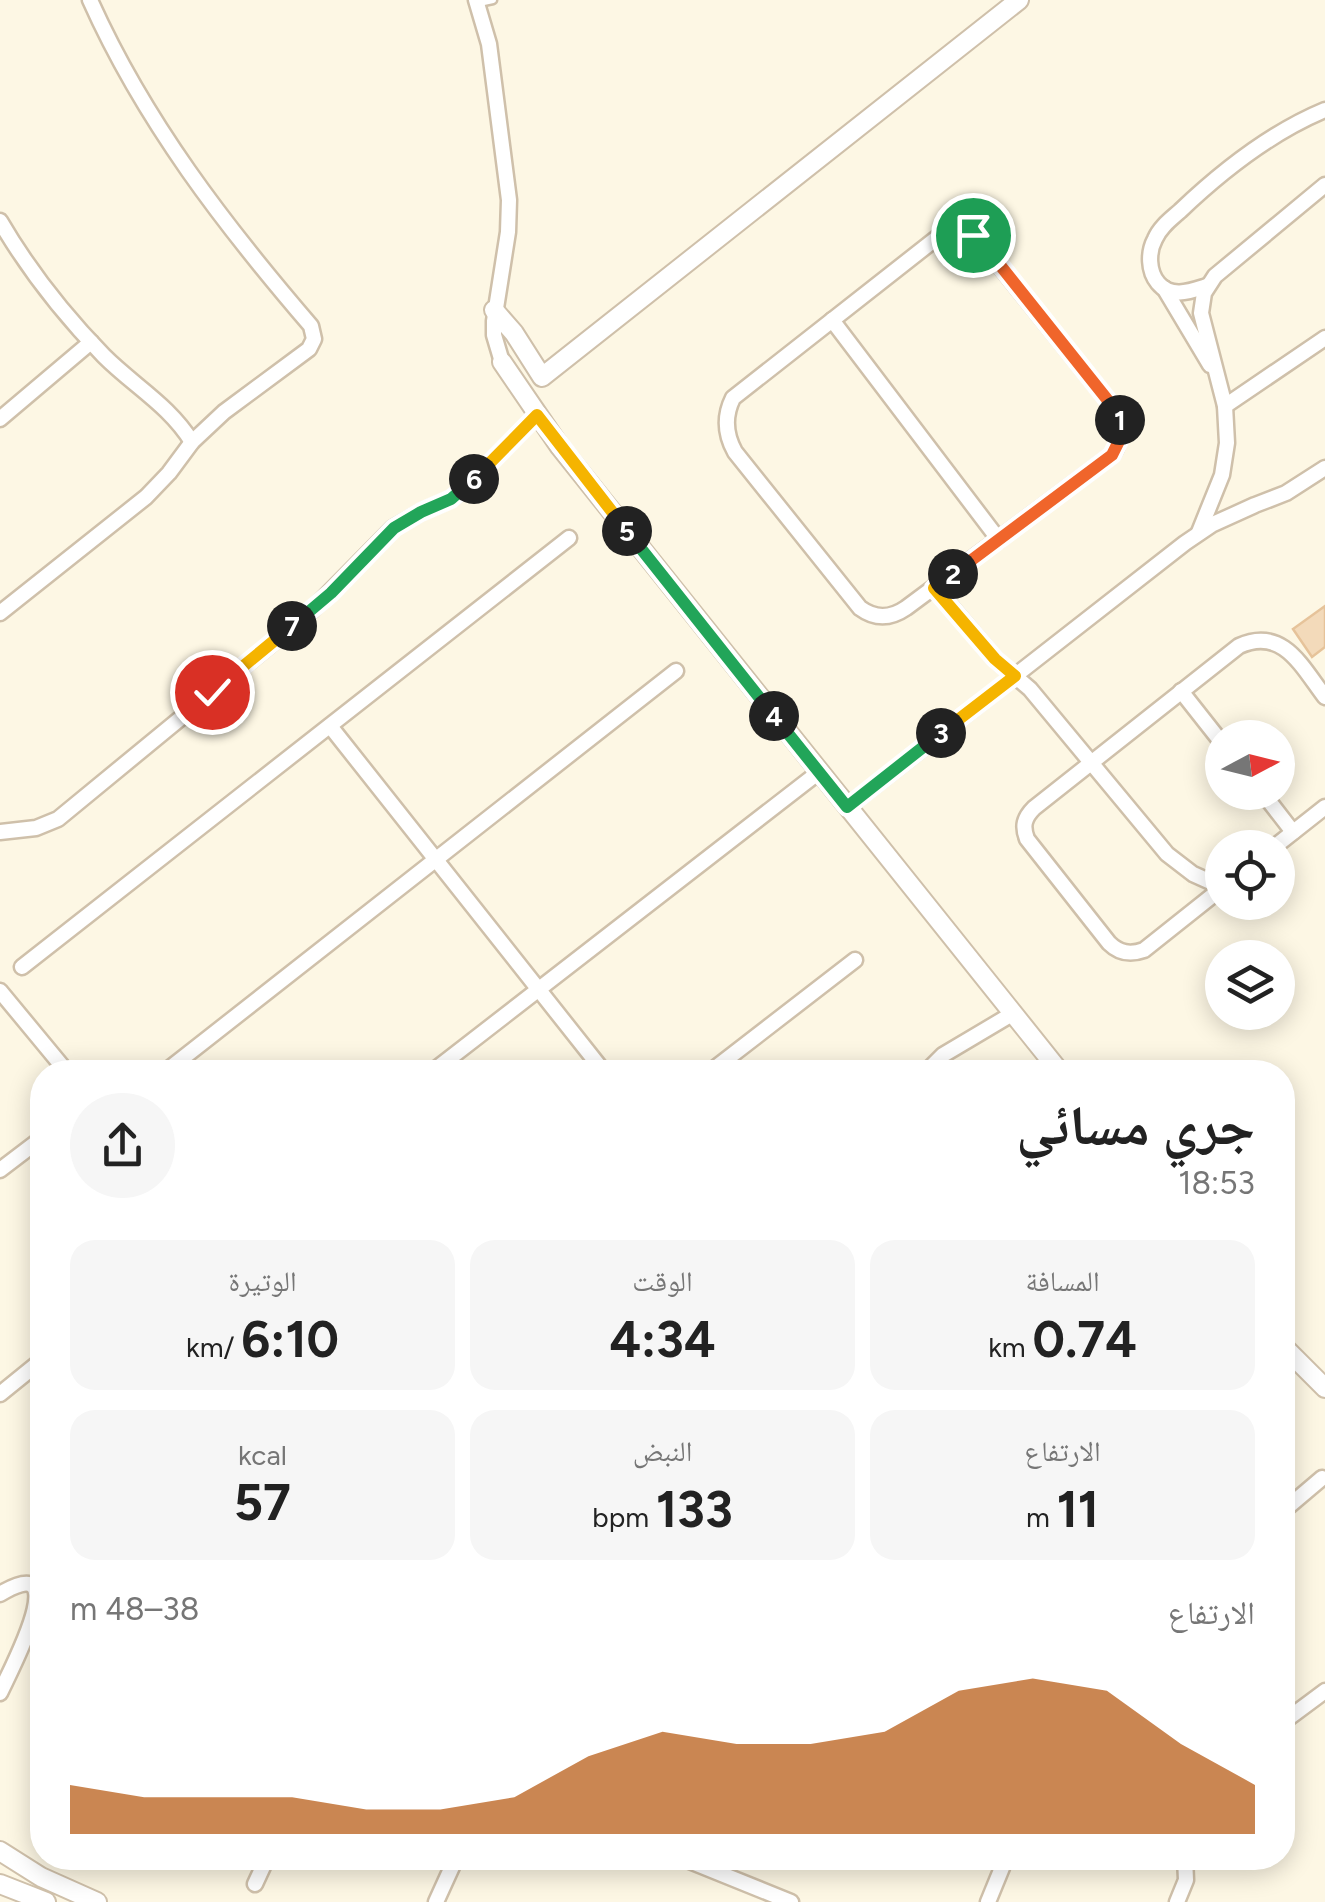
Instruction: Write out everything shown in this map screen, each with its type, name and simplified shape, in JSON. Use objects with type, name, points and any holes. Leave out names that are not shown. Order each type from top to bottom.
[{"type":"street","points":[[0,613],[146,496],[192,442],[224,412],[309,349],[314,334],[169,146],[119,60],[90,0]]},
{"type":"street","points":[[494,310],[542,377],[1019,0]]},
{"type":"street","points":[[482,1],[509,200],[508,232],[494,310],[494,335],[504,367],[580,472],[1050,1060]]},
{"type":"street","points":[[1217,375],[1153,275],[1151,249],[1159,231],[1193,199],[1254,151],[1325,110]]},
{"type":"street","points":[[1199,533],[1218,487],[1227,444],[1225,406],[1201,313],[1207,286],[1214,276],[1325,185]]},
{"type":"street","points":[[0,221],[29,266],[91,342],[165,407],[192,442]]},
{"type":"street","points":[[952,231],[966,232],[984,245],[1114,408],[1121,422],[1112,455],[1000,540],[891,616],[873,616],[860,608],[731,445],[727,420],[734,398],[938,237],[952,231]]},
{"type":"street","points":[[1164,288],[1184,293],[1207,286]]},
{"type":"street","points":[[832,320],[1000,540]]},
{"type":"street","points":[[1225,406],[1325,338]]},
{"type":"street","points":[[0,419],[91,342]]},
{"type":"street","points":[[504,367],[529,356]]},
{"type":"street","points":[[0,832],[36,828],[58,819],[311,611],[394,528],[464,489],[537,415]]},
{"type":"street","points":[[847,807],[1199,533],[1286,493],[1325,468]]},
{"type":"street","points":[[22,967],[569,538]]},
{"type":"street","points":[[934,588],[995,659],[1030,690],[1167,854],[1205,879]]},
{"type":"street","points":[[1205,901],[1144,950],[1125,952],[1109,943],[1027,839],[1026,819],[1091,762],[1238,646],[1270,641],[1290,652],[1325,697]]},
{"type":"street","points":[[180,1060],[676,671]]},
{"type":"street","points":[[1181,691],[1205,721]]},
{"type":"street","points":[[330,726],[595,1060]]},
{"type":"street","points":[[447,1060],[819,772]]},
{"type":"street","points":[[1295,830],[1325,807]]},
{"type":"street","points":[[1276,810],[1291,830]]},
{"type":"street","points":[[725,1060],[854,960]]},
{"type":"street","points":[[0,991],[58,1060]]},
{"type":"street","points":[[938,1060],[1012,1014]]},
{"type":"street","points":[[0,1170],[30,1147]]},
{"type":"street","points":[[1295,1357],[1325,1388]]},
{"type":"street","points":[[0,1394],[30,1370]]},
{"type":"street","points":[[1295,1501],[1322,1478]]},
{"type":"street","points":[[0,1594],[24,1583],[30,1585]]},
{"type":"street","points":[[0,1693],[30,1626]]},
{"type":"street","points":[[1295,1713],[1325,1691]]},
{"type":"street","points":[[0,1851],[41,1877],[97,1902]]},
{"type":"street","points":[[255,1884],[261,1870]]},
{"type":"street","points":[[436,1902],[451,1870]]},
{"type":"street","points":[[712,1870],[791,1902]]},
{"type":"street","points":[[988,1902],[1001,1870]]},
{"type":"street","points":[[1177,1902],[1186,1880],[1186,1870]]},
{"type":"street","points":[[0,1884],[46,1902]]},
{"type":"building","points":[[1325,606],[1325,647],[1312,657],[1293,629]]},
{"type":"route","points":[[212,692],[331,593],[394,528],[464,489],[537,415],[847,807],[1015,676],[995,659],[934,588],[1112,455],[1120,439],[1121,422],[1114,408],[973,235]]}]
